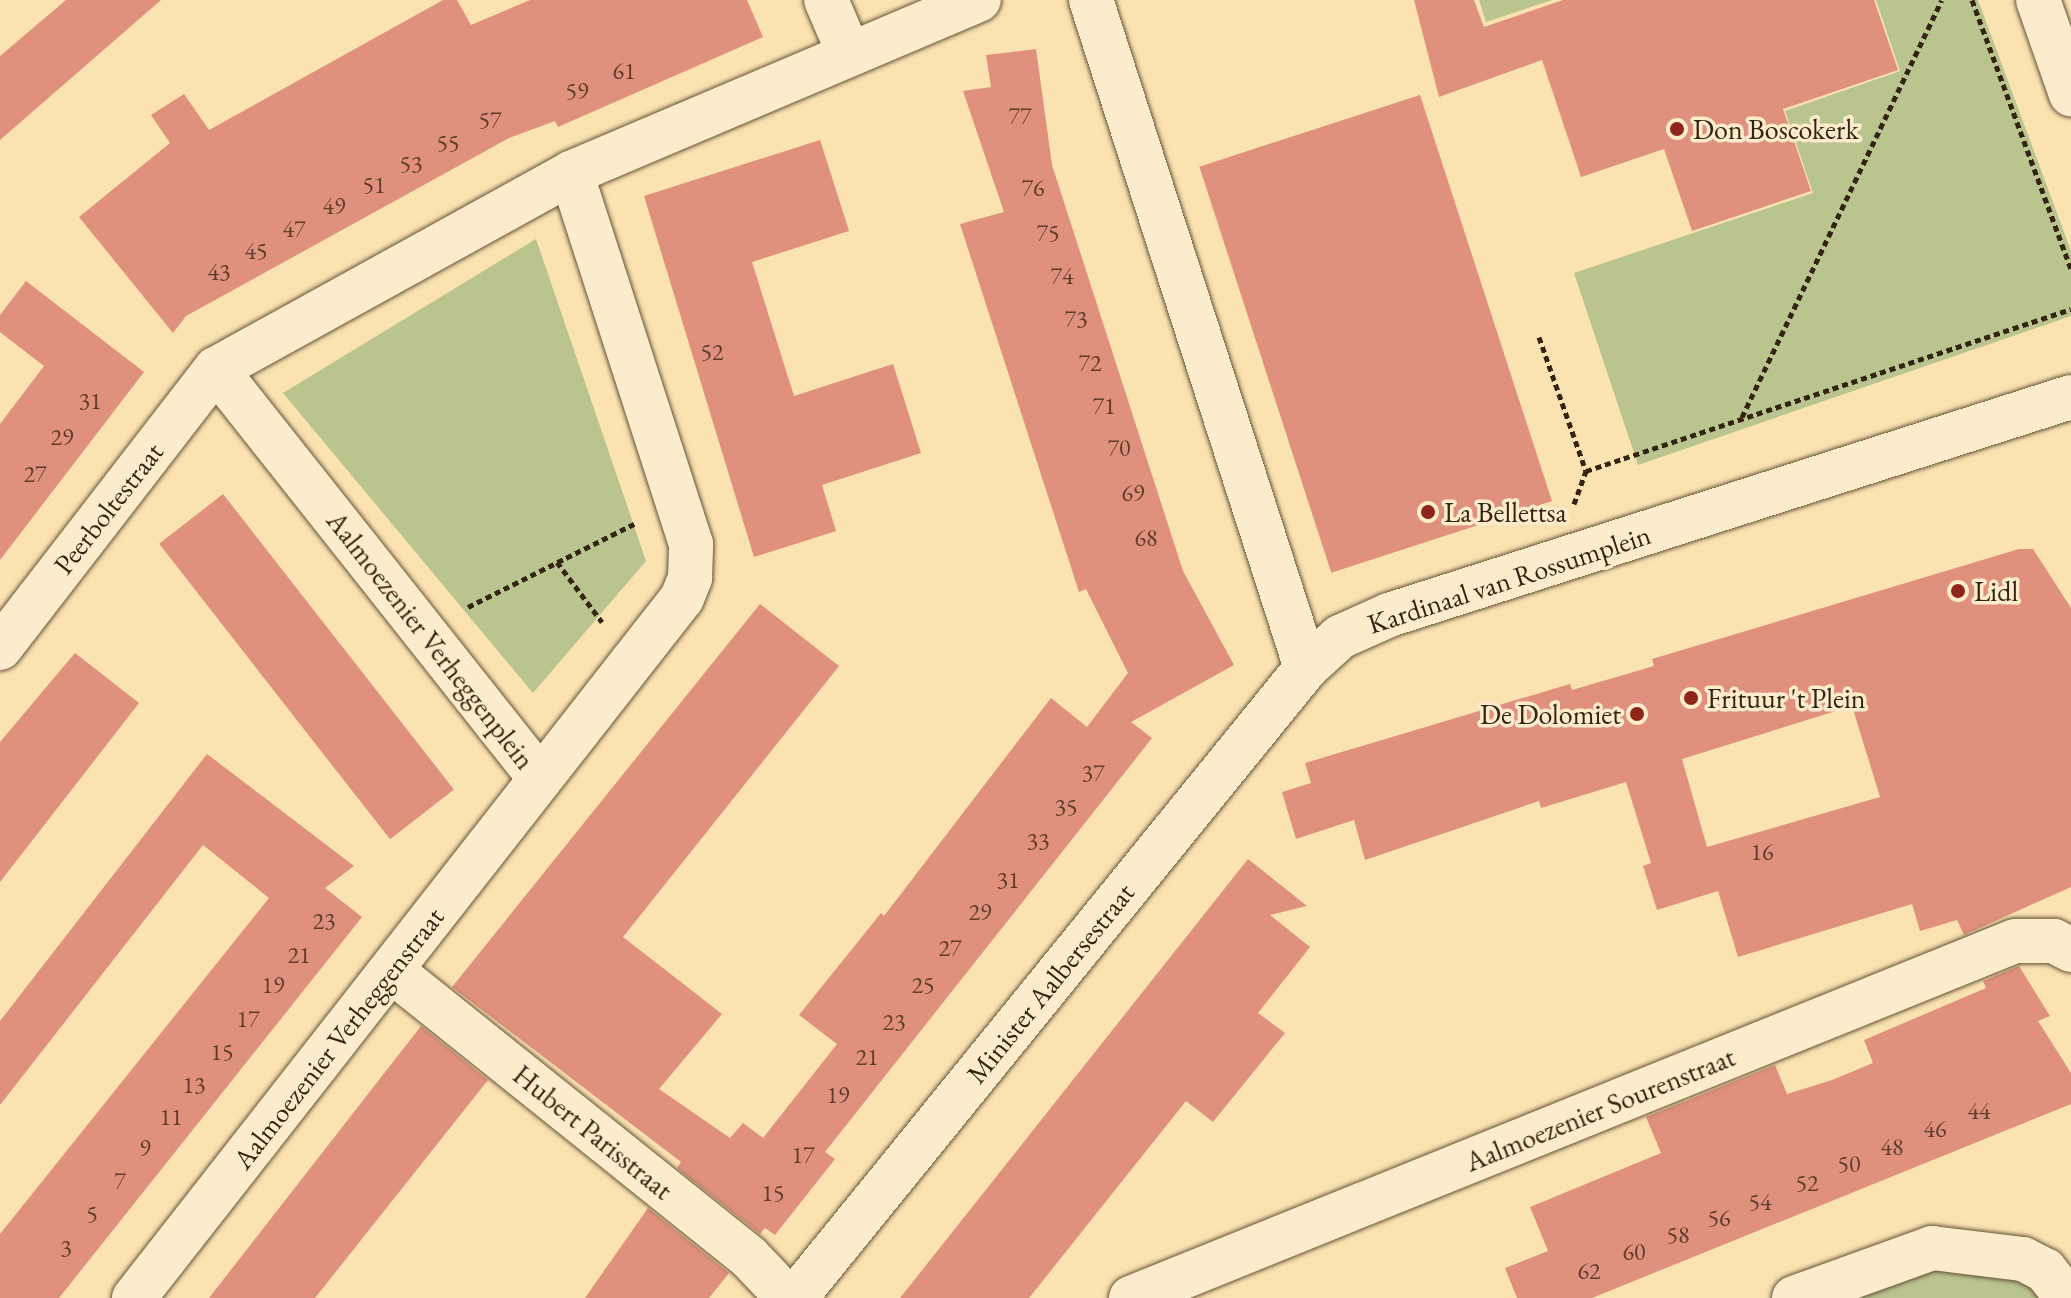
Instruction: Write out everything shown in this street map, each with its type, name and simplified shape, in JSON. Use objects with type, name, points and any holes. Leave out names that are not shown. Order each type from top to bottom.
[{"type":"street","points":[[826,0],[848,51]]},
{"type":"street","points":[[216,369],[571,173],[848,51],[979,0]]},
{"type":"street","points":[[1091,0],[1306,668]]},
{"type":"street","points":[[2038,0],[2071,94]]},
{"type":"street","name":"Aalmoezenier Verheggenplein","points":[[216,369],[539,777],[682,598],[690,578],[691,544],[571,173]]},
{"type":"street","name":"Peerboltestraat","points":[[0,648],[216,369]]},
{"type":"street","name":"Kardinaal van Rossumplein","points":[[1306,668],[1362,625],[2069,405]]},
{"type":"street","name":"Minister Aalbersestraat","points":[[795,1298],[1306,668]]},
{"type":"street","name":"Aalmoezenier Verheggenstraat","points":[[134,1298],[392,971],[539,777]]},
{"type":"street","name":"Aalmoezenier Sourenstraat","points":[[1131,1298],[2015,941],[2054,941],[2071,950]]},
{"type":"street","name":"Hubert Parisstraat","points":[[392,971],[749,1257],[788,1298]]},
{"type":"street","points":[[1794,1298],[1932,1248],[2023,1259],[2065,1286]]},
{"type":"path","points":[[1742,417],[1942,0]]},
{"type":"path","points":[[1972,0],[2071,269]]},
{"type":"path","points":[[1586,471],[2071,309]]},
{"type":"path","points":[[1539,337],[1586,471],[1555,563]]},
{"type":"path","points":[[456,612],[678,502]]},
{"type":"path","points":[[557,562],[631,661]]},
{"type":"green space","points":[[1479,0],[1552,0],[1486,22]]},
{"type":"green space","points":[[1876,0],[1978,0],[2071,251],[2071,316],[1638,465],[1574,273],[1813,193],[1785,111],[1900,71]]},
{"type":"green space","points":[[536,239],[646,561],[533,693],[283,393]]},
{"type":"green space","points":[[1927,1270],[2019,1276],[2043,1298],[1846,1298]]},
{"type":"building","points":[[66,0],[161,0],[0,140],[0,56]]},
{"type":"building","points":[[443,0],[457,0],[471,25],[530,0],[747,0],[763,37],[558,127],[555,121],[509,138],[186,316],[173,333],[79,217],[170,143],[151,115],[184,94],[209,130]]},
{"type":"building","name":"Don Boscokerk","points":[[1414,0],[1474,0],[1484,27],[1563,0],[1874,0],[1898,70],[1783,109],[1811,191],[1692,231],[1664,149],[1581,177],[1542,60],[1439,97]]},
{"type":"building","points":[[1036,49],[1052,165],[1183,571],[1234,665],[1131,722],[1152,738],[825,1152],[835,1159],[775,1235],[765,1228],[760,1234],[677,1168],[681,1162],[452,987],[760,604],[839,666],[623,937],[722,1014],[659,1089],[730,1138],[743,1123],[763,1138],[837,1044],[799,1015],[881,913],[884,916],[1051,698],[1087,727],[1128,673],[1086,589],[1079,592],[960,224],[1004,212],[963,91],[991,87],[986,55]]},
{"type":"building","name":"La Bellettsa","points":[[1420,95],[1552,501],[1331,573],[1199,167]]},
{"type":"building","points":[[820,140],[849,231],[752,262],[794,396],[893,364],[921,453],[822,485],[836,531],[754,557],[644,196]]},
{"type":"building","points":[[26,281],[144,372],[0,560],[0,424],[44,366],[0,332],[0,315]]},
{"type":"building","points":[[223,494],[454,790],[390,839],[159,544]]},
{"type":"building","points":[[2019,549],[2033,549],[2071,608],[2071,887],[1964,935],[1957,920],[1920,931],[1912,904],[1738,957],[1718,891],[1657,910],[1643,866],[1651,863],[1626,782],[1541,808],[1539,801],[1365,860],[1354,820],[1296,839],[1282,792],[1311,783],[1305,763],[1570,684],[1572,690],[1654,666],[1652,659]],"holes":[[[1852,706],[1880,797],[1707,847],[1682,759]]]},
{"type":"building","points":[[75,653],[139,703],[0,882],[0,742]]},
{"type":"building","points":[[207,754],[354,866],[325,888],[362,917],[59,1298],[0,1298],[0,1234],[269,898],[203,845],[0,1105],[0,1021]]},
{"type":"building","points":[[1248,859],[1307,906],[1270,915],[1310,947],[1258,1013],[1285,1033],[1213,1122],[1186,1101],[1029,1298],[900,1298]]},
{"type":"building","points":[[2019,966],[2050,1016],[2038,1021],[2071,1073],[2071,1104],[1592,1298],[1517,1298],[1505,1268],[1548,1251],[1530,1207],[1661,1153],[1646,1117],[1775,1065],[1787,1094],[1832,1080],[1873,1063],[1864,1040],[1986,988],[1983,981]]},
{"type":"building","points":[[421,1026],[488,1080],[315,1298],[209,1298]]},
{"type":"building","points":[[648,1208],[729,1273],[709,1298],[585,1298]]},
{"type":"place","name":"Don Boscokerk","points":[[1677,129]]},
{"type":"place","name":"La Bellettsa","points":[[1428,512]]},
{"type":"place","name":"Lidl","points":[[1958,591]]},
{"type":"place","name":"Frituur 't Plein","points":[[1691,698]]},
{"type":"place","name":"De Dolomiet","points":[[1637,714]]}]
